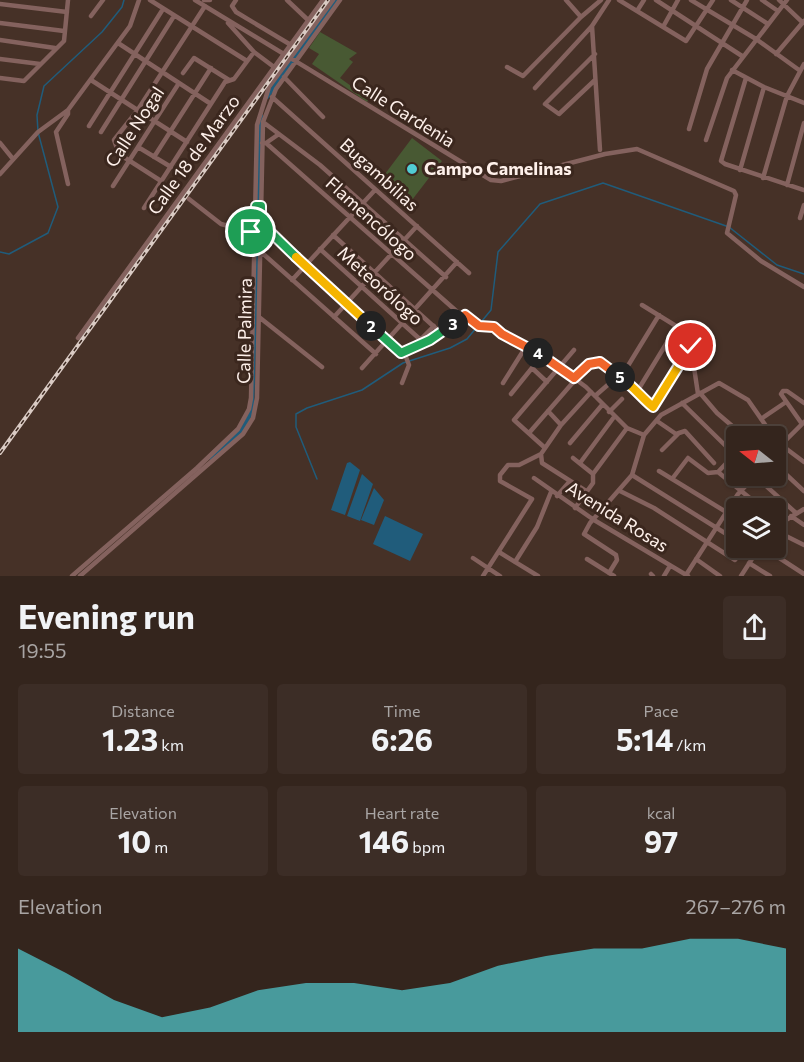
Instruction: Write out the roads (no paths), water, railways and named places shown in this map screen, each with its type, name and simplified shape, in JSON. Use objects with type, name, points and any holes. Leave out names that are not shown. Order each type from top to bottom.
[{"type":"street","points":[[0,78],[26,80],[64,41],[68,0]]},
{"type":"street","points":[[91,16],[103,0]]},
{"type":"street","points":[[0,174],[38,132],[68,110],[130,26],[139,0]]},
{"type":"street","points":[[150,0],[247,61]]},
{"type":"street","points":[[195,0],[224,18],[254,52],[274,67]]},
{"type":"street","points":[[204,0],[210,0]]},
{"type":"street","points":[[236,0],[232,6],[236,12],[291,45]]},
{"type":"street","points":[[287,0],[308,20]]},
{"type":"street","name":"Calle 18 de Marzo","points":[[78,338],[323,0]]},
{"type":"street","points":[[279,134],[261,143],[257,125],[263,100],[333,0]]},
{"type":"street","name":"Calle Palmira","points":[[80,576],[243,434],[253,418],[257,398],[261,223],[258,206],[263,122],[272,97],[292,59],[340,0]]},
{"type":"street","points":[[566,0],[581,17]]},
{"type":"street","points":[[507,67],[523,76],[581,17],[601,0],[608,2],[592,26],[535,88]]},
{"type":"street","points":[[619,0],[686,41],[712,0]]},
{"type":"street","points":[[637,11],[644,0]]},
{"type":"street","points":[[656,0],[742,56]]},
{"type":"street","points":[[663,27],[678,0]]},
{"type":"street","points":[[691,0],[756,39],[804,77]]},
{"type":"street","points":[[731,0],[768,24]]},
{"type":"street","points":[[689,129],[699,88],[721,42],[747,0]]},
{"type":"street","points":[[762,0],[778,11]]},
{"type":"street","points":[[776,54],[804,22],[785,2],[779,0]]},
{"type":"street","points":[[706,140],[722,89],[732,70],[785,2]]},
{"type":"street","points":[[0,4],[67,12]]},
{"type":"street","points":[[161,181],[118,153],[114,140],[137,111],[205,6]]},
{"type":"street","points":[[89,126],[163,9]]},
{"type":"street","points":[[101,132],[174,16]]},
{"type":"street","name":"Calle Gardenia","points":[[224,18],[491,180],[501,181],[604,154],[637,149],[734,191],[736,195],[727,233],[760,261],[804,287]]},
{"type":"street","points":[[0,22],[64,31]]},
{"type":"street","points":[[592,26],[600,150]]},
{"type":"street","points":[[0,40],[55,48]]},
{"type":"street","points":[[118,44],[211,104]]},
{"type":"street","points":[[144,208],[225,82],[230,80],[254,52]]},
{"type":"street","points":[[595,54],[545,104],[559,114],[595,80]]},
{"type":"street","name":"Calle Nogal","points":[[183,73],[194,58],[211,68]]},
{"type":"street","points":[[0,59],[40,64]]},
{"type":"street","points":[[763,178],[786,96],[797,72],[804,64]]},
{"type":"street","points":[[154,157],[211,68],[230,80]]},
{"type":"street","points":[[732,70],[804,103]]},
{"type":"street","points":[[284,77],[323,117]]},
{"type":"street","points":[[746,78],[721,161],[740,170],[804,190]]},
{"type":"street","points":[[90,80],[187,141]]},
{"type":"street","name":"Calle Nogal","points":[[113,186],[179,83]]},
{"type":"street","points":[[740,170],[765,87]]},
{"type":"street","name":"Bugambilias","points":[[272,97],[469,273]]},
{"type":"street","points":[[68,110],[68,114],[56,132],[68,184]]},
{"type":"street","points":[[263,122],[320,165],[446,277]]},
{"type":"street","points":[[787,185],[804,123]]},
{"type":"street","name":"Flamencólogo","points":[[261,143],[350,217],[390,256],[462,316],[468,317],[479,326],[494,327],[525,348],[543,355],[593,394],[627,428],[644,435]]},
{"type":"street","points":[[0,144],[13,159]]},
{"type":"street","points":[[138,147],[171,167]]},
{"type":"street","points":[[292,280],[375,190]]},
{"type":"street","points":[[189,199],[221,224],[251,232],[255,230]]},
{"type":"street","points":[[800,218],[804,205]]},
{"type":"street","points":[[72,576],[196,468],[245,419],[251,398],[255,230],[258,206]]},
{"type":"street","points":[[261,223],[388,342],[402,352],[408,362],[402,382]]},
{"type":"street","points":[[334,317],[417,226]]},
{"type":"street","points":[[333,235],[442,334]]},
{"type":"street","name":"Meteorólogo","points":[[320,249],[421,341]]},
{"type":"street","points":[[260,251],[376,354]]},
{"type":"street","points":[[362,368],[388,342],[458,262]]},
{"type":"street","points":[[642,305],[689,334],[699,393],[732,426]]},
{"type":"street","points":[[586,491],[542,462],[541,454],[561,424],[593,394],[620,377],[659,315]]},
{"type":"street","points":[[402,352],[421,341],[442,334],[462,316]]},
{"type":"street","points":[[259,317],[322,367]]},
{"type":"street","points":[[421,341],[434,326]]},
{"type":"street","points":[[638,390],[677,326]]},
{"type":"street","points":[[653,407],[691,346]]},
{"type":"street","points":[[503,383],[525,348]]},
{"type":"street","points":[[544,447],[514,420],[574,350]]},
{"type":"street","points":[[511,394],[543,355]]},
{"type":"street","points":[[530,433],[574,378],[589,364],[600,362],[638,390],[641,398],[661,415]]},
{"type":"street","points":[[532,368],[547,382]]},
{"type":"street","points":[[587,559],[612,574],[617,560],[616,555],[584,536],[587,527],[632,475],[644,435],[661,415],[719,383],[748,400],[766,426]]},
{"type":"street","points":[[786,437],[803,423],[781,394],[784,390],[803,402]]},
{"type":"street","points":[[609,412],[622,399]]},
{"type":"street","points":[[761,419],[786,402]]},
{"type":"street","points":[[682,403],[726,446]]},
{"type":"street","points":[[570,443],[602,405]]},
{"type":"street","points":[[548,411],[561,424]]},
{"type":"street","points":[[579,463],[614,417]]},
{"type":"street","points":[[657,421],[678,434]]},
{"type":"street","points":[[575,507],[593,483],[593,474],[627,428]]},
{"type":"street","points":[[662,450],[678,434],[685,431],[714,463]]},
{"type":"street","points":[[786,447],[804,462]]},
{"type":"street","points":[[797,456],[804,450]]},
{"type":"street","points":[[483,576],[532,500],[500,480],[500,475],[508,465],[519,465],[541,454]]},
{"type":"street","points":[[573,458],[593,474]]},
{"type":"street","points":[[672,479],[688,458],[708,473],[718,472],[726,464]]},
{"type":"street","points":[[659,471],[726,511]]},
{"type":"street","points":[[718,472],[750,498]]},
{"type":"street","points":[[786,474],[804,491]]},
{"type":"street","points":[[632,475],[726,533]]},
{"type":"street","name":"Avenida Rosas","points":[[534,478],[594,520],[687,575]]},
{"type":"street","points":[[557,496],[570,481]]},
{"type":"street","points":[[735,498],[746,486]]},
{"type":"street","points":[[765,486],[804,525]]},
{"type":"street","points":[[620,491],[654,508],[726,555]]},
{"type":"street","points":[[514,562],[537,527],[551,492]]},
{"type":"street","points":[[786,520],[804,509]]},
{"type":"street","points":[[687,575],[726,513]]},
{"type":"street","points":[[786,536],[804,545]]},
{"type":"street","points":[[500,552],[538,576]]},
{"type":"street","points":[[473,558],[500,576]]},
{"type":"street","points":[[741,576],[752,558]]},
{"type":"street","points":[[779,558],[804,574]]},
{"type":"street","points":[[696,560],[720,576]]},
{"type":"street","points":[[749,563],[770,576]]},
{"type":"street","points":[[664,576],[670,566]]},
{"type":"water","points":[[350,462],[360,470],[345,515],[331,510],[347,463]]},
{"type":"water","points":[[362,474],[373,484],[360,521],[347,516]]},
{"type":"water","points":[[374,488],[384,500],[374,525],[361,520]]},
{"type":"water","points":[[385,516],[423,534],[410,561],[373,544]]},
{"type":"waterway","points":[[0,252],[9,254],[48,233],[58,207],[38,132],[37,115],[44,86],[102,32],[122,7],[124,0]]},
{"type":"waterway","points":[[267,97],[336,0]]},
{"type":"waterway","points":[[211,458],[242,430],[252,411],[261,116]]},
{"type":"waterway","points":[[317,479],[296,427],[296,414],[307,408],[362,390],[403,363],[450,348],[467,339],[491,310],[498,252],[540,204],[603,183],[729,227],[777,265],[804,274]]},
{"type":"railway","points":[[0,453],[328,0]]},
{"type":"place","name":"Campo Camelinas","points":[[412,169]]}]
